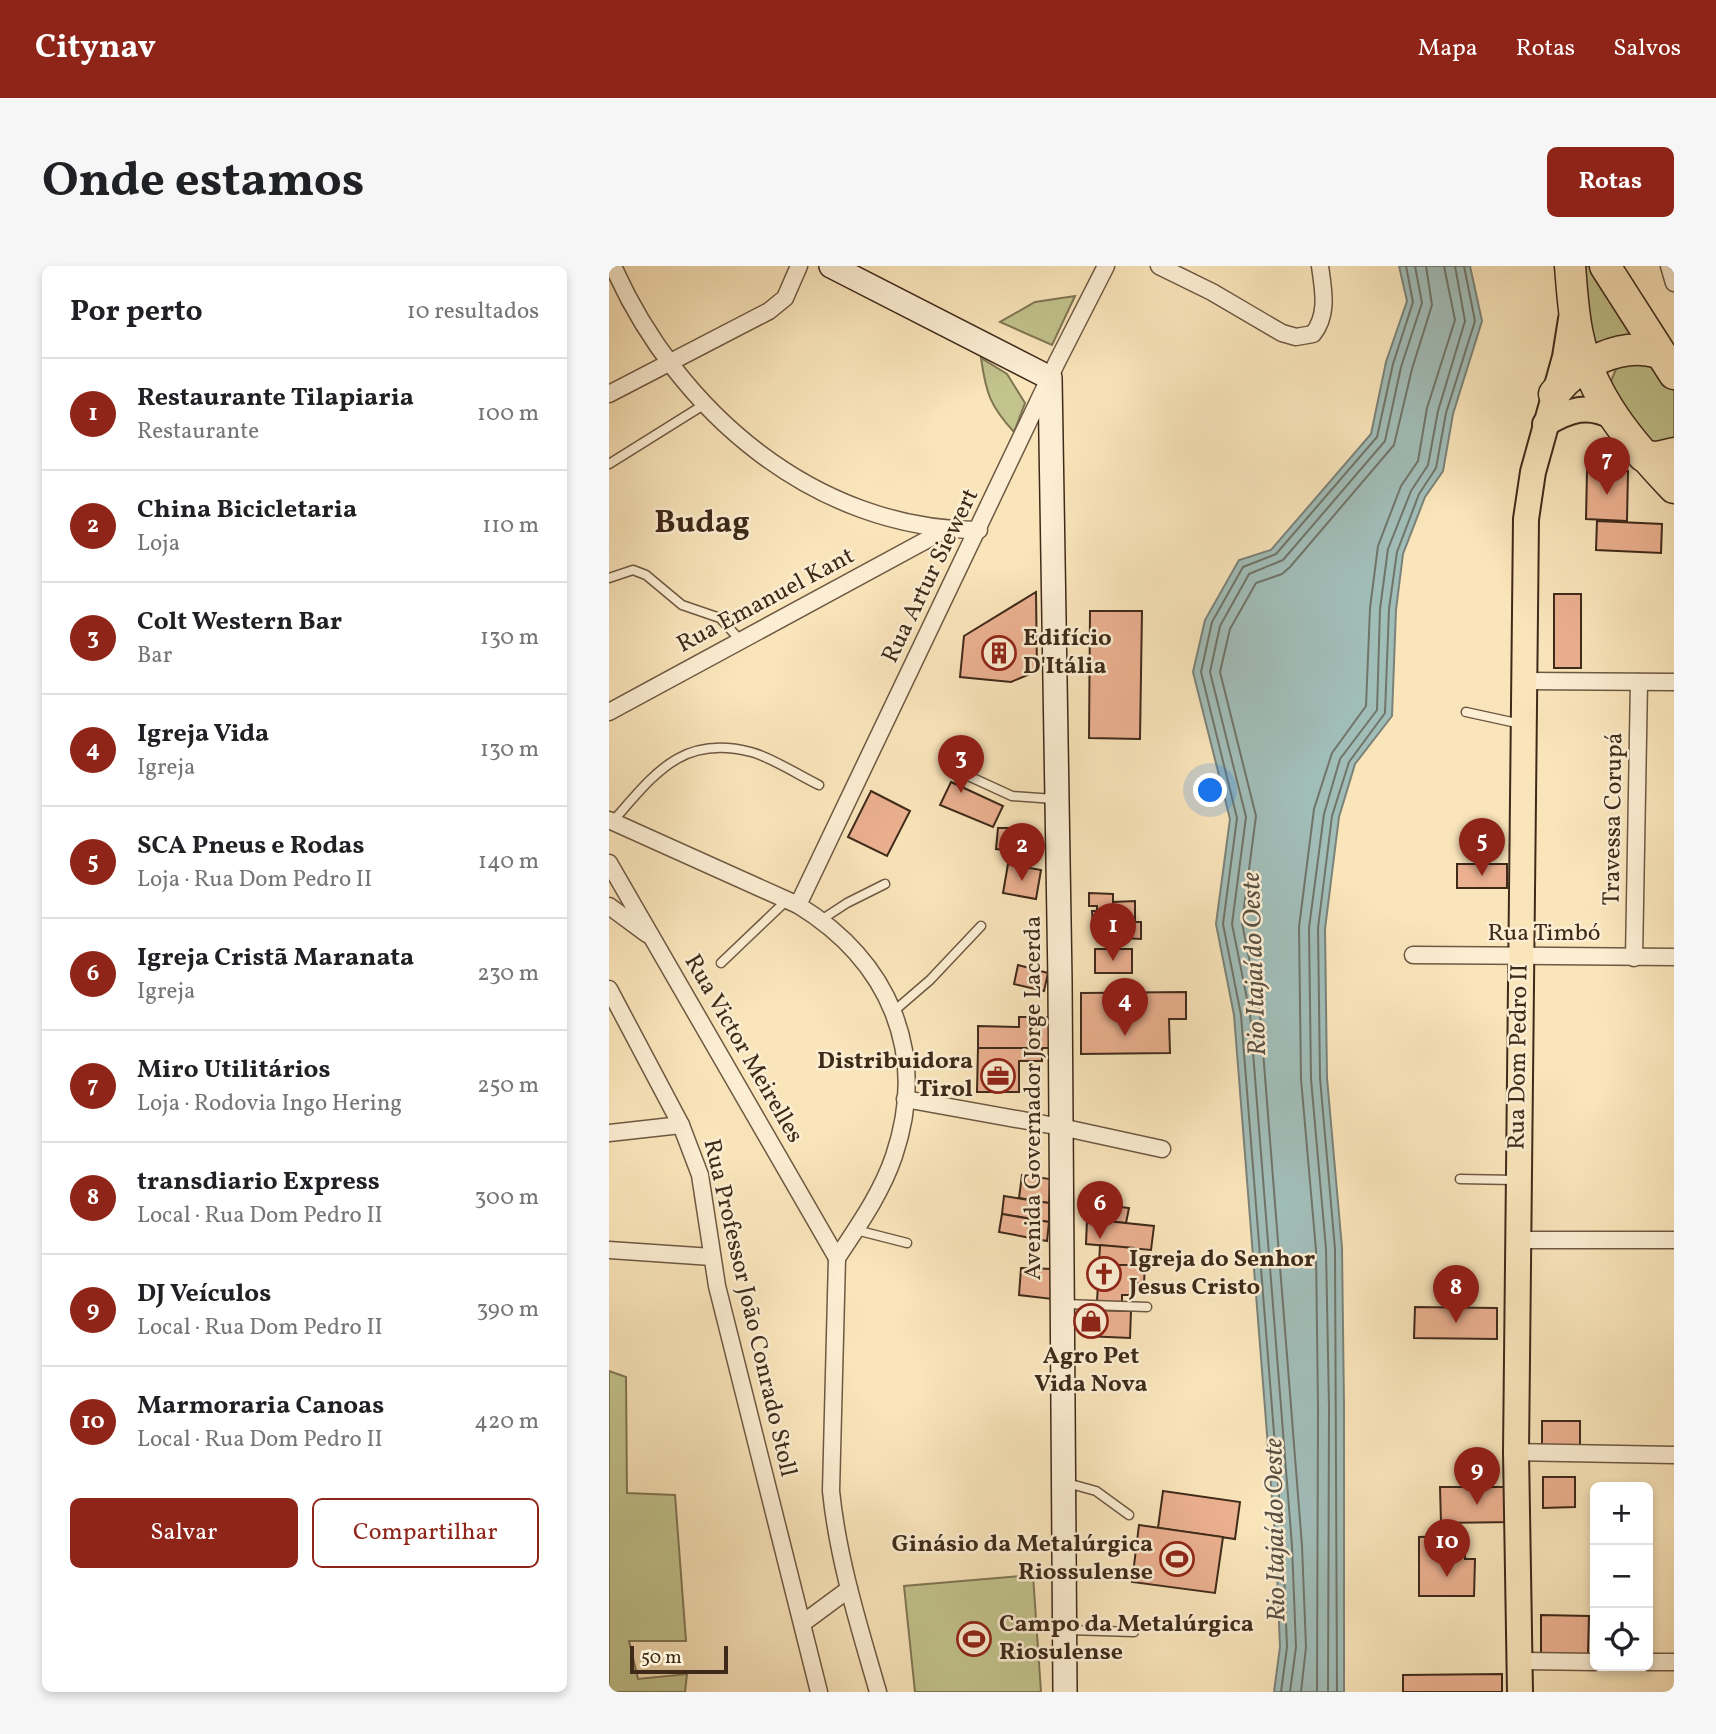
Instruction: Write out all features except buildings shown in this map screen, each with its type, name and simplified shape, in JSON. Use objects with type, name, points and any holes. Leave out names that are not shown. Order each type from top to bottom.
[{"type":"highway","points":[[1570,266],[1572,301],[1586,365],[1608,408],[1643,456],[1674,488]]},
{"type":"highway","points":[[1605,266],[1667,364]]},
{"type":"highway","points":[[1554,394],[1565,380],[1586,365],[1625,351],[1637,349],[1667,364]]},
{"type":"highway","points":[[1608,408],[1608,372],[1625,351]]},
{"type":"highway","points":[[1643,456],[1657,457],[1674,453]]},
{"type":"main road","points":[[831,266],[1050,378]]},
{"type":"main road","name":"Rua Dom Pedro II","points":[[1520,1692],[1516,1452],[1517,1240],[1526,519],[1533,472],[1569,340],[1572,301]]},
{"type":"main road","name":"Avenida Governador Jorge Lacerda","points":[[1050,378],[1061,1127],[1065,1692]]},
{"type":"main road","points":[[1545,424],[1571,410],[1608,408]]},
{"type":"street","points":[[613,266],[630,304],[669,362],[705,404],[765,458],[833,499],[887,518],[945,530],[979,530]]},
{"type":"street","points":[[609,394],[778,304],[792,286],[799,266]]},
{"type":"street","name":"Rua Artur Siewert","points":[[792,902],[979,530],[1106,266]]},
{"type":"street","points":[[1159,266],[1212,292],[1282,333],[1296,337],[1313,334],[1319,326],[1324,300],[1320,266]]},
{"type":"street","points":[[1669,266],[1674,283]]},
{"type":"street","name":"Rua Emanuel Kant","points":[[609,712],[945,530]]},
{"type":"street","points":[[1525,681],[1674,682]]},
{"type":"street","name":"Travessa Corupá","points":[[1634,958],[1639,682]]},
{"type":"street","points":[[611,821],[792,902],[821,920],[851,946],[868,967],[894,1011],[906,1068],[905,1099],[894,1155],[884,1180],[837,1258],[831,1492],[834,1521],[849,1590],[878,1692]]},
{"type":"street","name":"Rua Victor Meirelles","points":[[609,863],[837,1258]]},
{"type":"street","points":[[609,906],[654,940]]},
{"type":"street","name":"Rua Timbó","points":[[1413,955],[1674,957]]},
{"type":"street","name":"Rua Professor João Conrado Stoll","points":[[609,989],[681,1125],[699,1175],[720,1299],[819,1692]]},
{"type":"street","points":[[609,1022],[626,1020]]},
{"type":"street","points":[[905,1099],[1061,1127],[1162,1149]]},
{"type":"street","points":[[609,1133],[681,1125]]},
{"type":"street","points":[[1517,1240],[1674,1240]]},
{"type":"street","points":[[609,1250],[712,1258]]},
{"type":"street","points":[[1516,1452],[1674,1455]]},
{"type":"street","points":[[803,1623],[849,1590]]},
{"type":"street","points":[[1519,1661],[1590,1662]]},
{"type":"street","points":[[1653,1662],[1674,1662]]},
{"type":"lane","points":[[609,464],[705,404]]},
{"type":"lane","points":[[609,578],[633,570],[646,575],[682,605],[720,618],[741,640]]},
{"type":"lane","points":[[1466,712],[1524,725]]},
{"type":"lane","points":[[611,821],[676,757],[707,747],[753,752],[820,785]]},
{"type":"lane","points":[[951,768],[1012,796],[1057,799]]},
{"type":"lane","points":[[821,920],[885,884]]},
{"type":"lane","points":[[721,964],[792,902]]},
{"type":"lane","points":[[894,1011],[930,980],[981,926]]},
{"type":"lane","points":[[1460,1179],[1518,1180]]},
{"type":"lane","points":[[855,1230],[907,1243]]},
{"type":"lane","points":[[1062,1304],[1147,1307]]},
{"type":"lane","points":[[1063,1483],[1096,1491],[1129,1515]]},
{"type":"lane","points":[[1065,1630],[1134,1632]]},
{"type":"green space","points":[[1575,266],[1600,266],[1650,347],[1589,356]]},
{"type":"green space","points":[[1075,296],[1052,345],[1000,322],[1035,302]]},
{"type":"green space","points":[[981,358],[1007,374],[1025,403],[1014,432],[990,398]]},
{"type":"green space","points":[[1623,362],[1659,366],[1674,391],[1674,444],[1654,450],[1609,386],[1616,369]]},
{"type":"green space","points":[[609,1371],[626,1377],[627,1493],[675,1495],[686,1641],[629,1641],[638,1679],[687,1674],[685,1692],[609,1692]]},
{"type":"green space","name":"Campo da Metalúrgica Riosulense","points":[[1033,1575],[1041,1692],[915,1692],[904,1586]]},
{"type":"water","name":"Rio Itajaí do Oeste","points":[[1399,266],[1470,266],[1482,321],[1453,414],[1443,471],[1425,497],[1403,554],[1396,610],[1392,716],[1355,764],[1339,817],[1325,929],[1327,1078],[1342,1248],[1344,1692],[1274,1692],[1280,1647],[1276,1548],[1234,1015],[1216,924],[1230,819],[1193,672],[1205,620],[1239,560],[1271,550],[1371,434],[1386,362],[1407,301]]},
{"type":"place","name":"Miro Utilitários","points":[[1607,495]]},
{"type":"place","name":"Edifício D'Itália","points":[[999,653]]},
{"type":"place","name":"Colt Western Bar","points":[[961,793]]},
{"type":"place","name":"SCA Pneus e Rodas","points":[[1482,876]]},
{"type":"place","name":"China Bicicletaria","points":[[1022,881]]},
{"type":"place","name":"Restaurante Tilapiaria","points":[[1113,961]]},
{"type":"place","name":"Igreja Vida","points":[[1125,1036]]},
{"type":"place","name":"Distribuidora Tirol","points":[[998,1076]]},
{"type":"place","name":"Igreja Cristã Maranata","points":[[1100,1239]]},
{"type":"place","name":"Igreja do Senhor Jesus Cristo","points":[[1104,1274]]},
{"type":"place","name":"Agro Pet Vida Nova","points":[[1091,1321]]},
{"type":"place","name":"transdiario Express","points":[[1456,1323]]},
{"type":"place","name":"DJ Veículos","points":[[1477,1505]]},
{"type":"place","name":"Ginásio da Metalúrgica Riossulense","points":[[1177,1559]]},
{"type":"place","name":"Marmoraria Canoas","points":[[1447,1577]]},
{"type":"place","name":"Campo da Metalúrgica Riosulense","points":[[974,1639]]},
{"type":"district","name":"Budag","points":[[702,524]]}]
